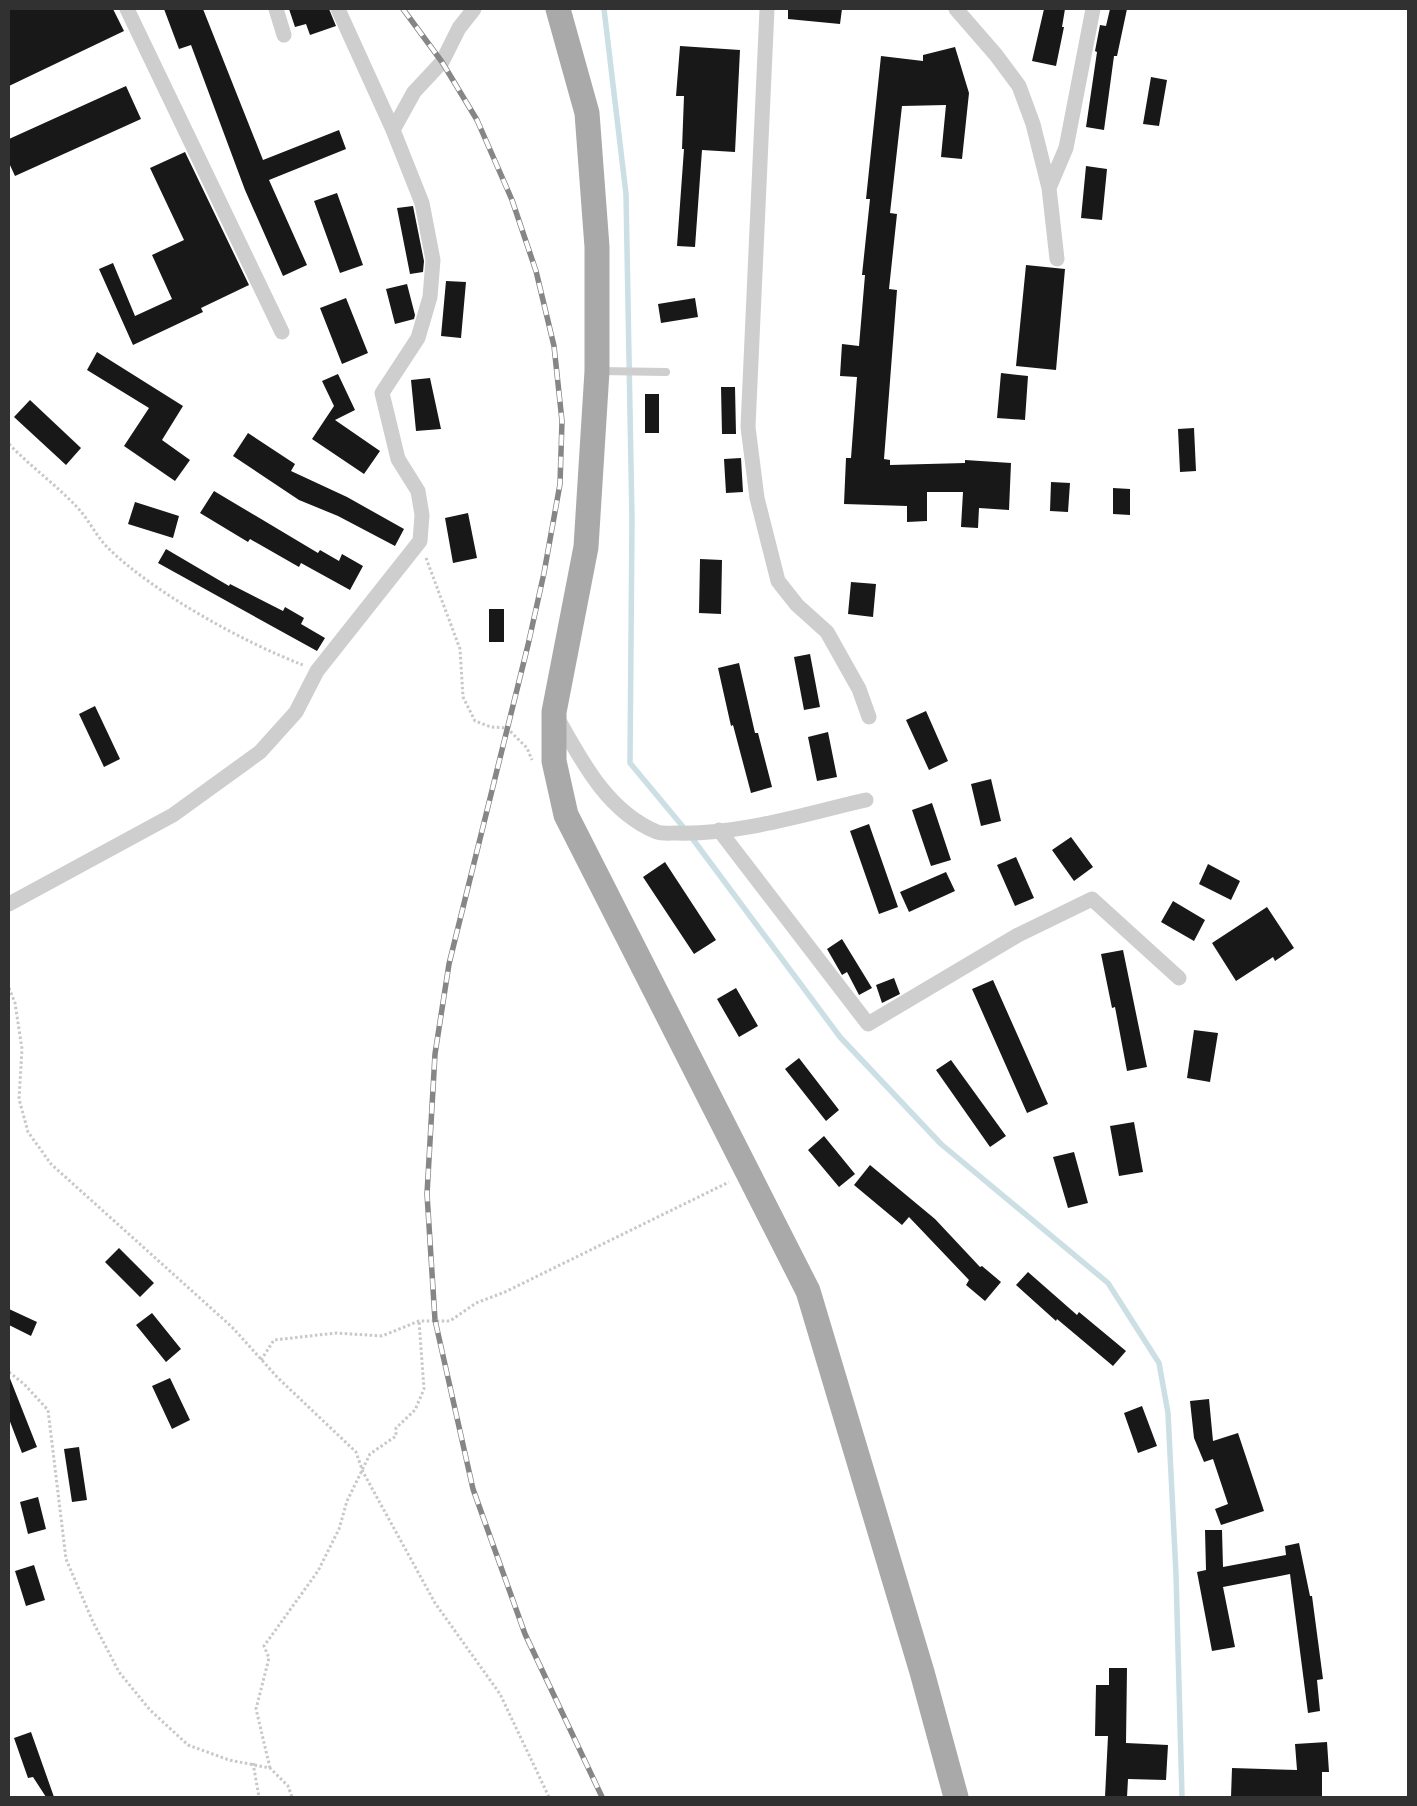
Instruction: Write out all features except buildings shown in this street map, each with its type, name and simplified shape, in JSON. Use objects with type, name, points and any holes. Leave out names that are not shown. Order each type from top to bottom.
[{"type":"main road","points":[[558,9],[587,113],[604,372],[586,547],[561,666],[554,712],[554,761],[566,815],[808,1291],[922,1672],[956,1797]]},
{"type":"street","points":[[127,9],[282,332]]},
{"type":"street","points":[[276,9],[284,35]]},
{"type":"street","points":[[9,904],[174,815],[260,752],[296,712],[317,671],[420,541],[422,514],[418,492],[398,459],[382,393],[418,338],[430,297],[433,260],[422,203],[393,130],[338,9]]},
{"type":"street","points":[[393,130],[414,92],[442,62],[459,28],[474,9]]},
{"type":"street","points":[[767,9],[748,427],[757,498],[778,581],[797,605],[826,632],[859,689],[869,717]]},
{"type":"street","points":[[956,9],[996,55],[1019,86],[1033,124],[1049,188],[1057,259]]},
{"type":"street","points":[[1049,188],[1066,148],[1093,9]]},
{"type":"street","points":[[554,712],[582,762],[607,796],[633,819],[659,833],[689,834],[742,828],[866,800]]},
{"type":"street","points":[[719,830],[868,1024],[1018,935],[1092,899],[1179,978]]},
{"type":"lane","points":[[604,372],[666,372]]},
{"type":"path","points":[[9,444],[77,507],[108,548],[134,569],[174,598],[271,653],[317,671]]},
{"type":"path","points":[[420,541],[460,649],[463,697],[475,721],[491,727],[507,728],[527,748],[533,765]]},
{"type":"path","points":[[9,988],[15,1003],[22,1049],[19,1099],[28,1132],[51,1164],[216,1312],[261,1360],[356,1452],[363,1472],[435,1603],[500,1694],[549,1797]]},
{"type":"path","points":[[261,1360],[274,1340],[336,1333],[382,1336],[420,1321],[450,1322],[476,1303],[505,1292],[747,1173]]},
{"type":"path","points":[[270,1768],[256,1708],[269,1658],[264,1646],[318,1571],[339,1529],[347,1501],[363,1472],[370,1454],[396,1436],[396,1428],[415,1410],[424,1390],[420,1321]]},
{"type":"path","points":[[9,1372],[24,1384],[48,1410],[66,1559],[93,1622],[119,1672],[150,1710],[188,1745],[230,1760],[270,1768],[288,1786],[292,1797]]},
{"type":"path","points":[[252,1763],[259,1797]]},
{"type":"waterway","points":[[604,9],[626,194],[632,520],[630,763],[689,834],[840,1037],[941,1144],[1108,1283],[1159,1363],[1168,1413],[1176,1574],[1182,1797]]},
{"type":"railway","points":[[403,9],[442,62],[477,120],[512,200],[536,271],[554,346],[562,421],[560,484],[544,573],[449,964],[435,1054],[427,1194],[435,1320],[473,1489],[525,1634],[602,1797]]}]
